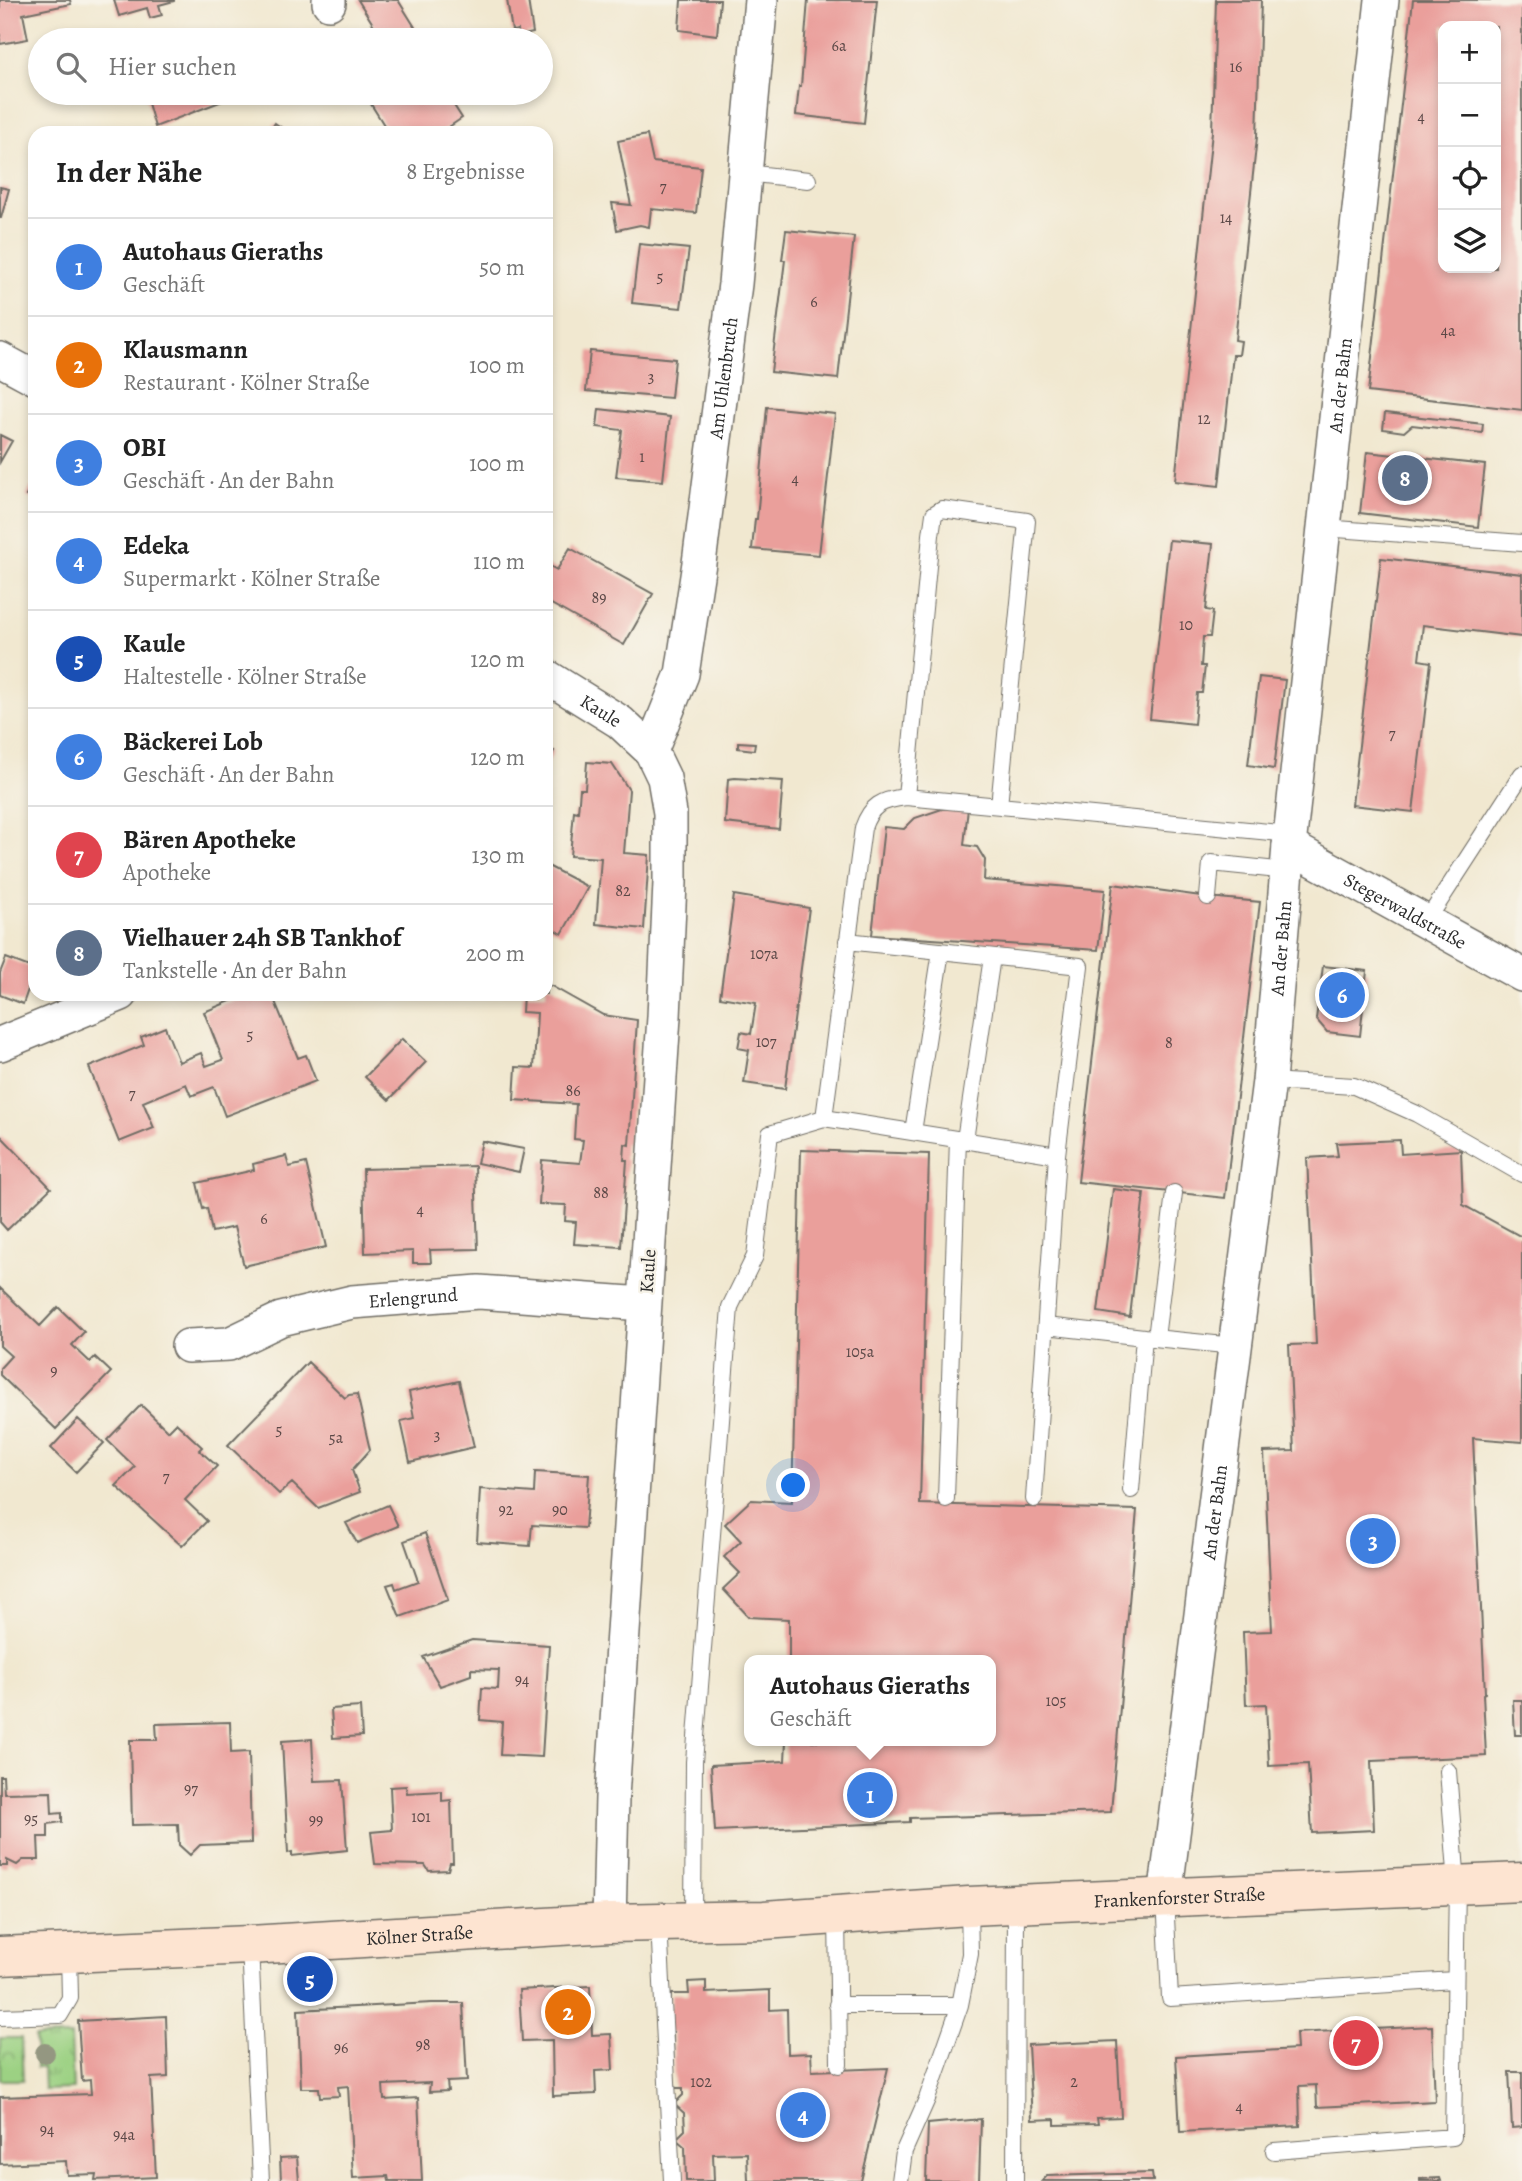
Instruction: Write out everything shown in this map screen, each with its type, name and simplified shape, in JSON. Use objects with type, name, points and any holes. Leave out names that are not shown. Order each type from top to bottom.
[{"type":"main road","name":"Frankenforster Straße","points":[[837,1914],[1522,1882]]},
{"type":"main road","name":"Kölner Straße","points":[[0,1956],[250,1945],[609,1923],[837,1914]]},
{"type":"street","name":"Am Uhlenbruch","points":[[651,751],[682,674],[699,563],[746,173],[761,0]]},
{"type":"street","name":"An der Bahn","points":[[1165,1897],[1269,1081],[1289,850],[1382,0]]},
{"type":"street","points":[[0,359],[28,374]]},
{"type":"street","name":"Kaule","points":[[553,680],[620,722],[651,751],[664,778],[670,813],[664,1017],[612,1797],[609,1923]]},
{"type":"street","name":"Stegerwaldstraße","points":[[1289,850],[1522,975]]},
{"type":"street","points":[[0,1044],[104,1001]]},
{"type":"street","name":"Erlengrund","points":[[188,1346],[229,1344],[281,1319],[352,1302],[479,1292],[644,1304]]},
{"type":"lane","points":[[746,173],[808,180]]},
{"type":"lane","points":[[906,797],[931,535],[934,514],[942,509],[1027,520],[999,806]]},
{"type":"lane","points":[[1324,528],[1522,543]]},
{"type":"lane","points":[[1426,922],[1522,774]]},
{"type":"lane","points":[[824,1118],[863,828],[868,814],[878,804],[906,797],[999,806],[1289,850]]},
{"type":"lane","points":[[1208,897],[1212,863],[1289,850]]},
{"type":"lane","points":[[848,941],[1080,966],[1058,1155],[1034,1499]]},
{"type":"lane","points":[[913,1132],[941,951]]},
{"type":"lane","points":[[946,1499],[961,1140],[992,957]]},
{"type":"lane","points":[[1269,1081],[1354,1086],[1417,1114],[1522,1174]]},
{"type":"lane","points":[[672,2181],[676,1922],[694,1762],[730,1307],[755,1256],[770,1134],[824,1118],[1058,1155]]},
{"type":"lane","points":[[1131,1490],[1150,1338],[1174,1193]]},
{"type":"lane","points":[[1046,1326],[1235,1346]]},
{"type":"lane","points":[[1274,2151],[1453,2137],[1457,1884],[1448,1771]]},
{"type":"lane","points":[[1165,1897],[1170,1998],[1454,1980]]},
{"type":"lane","points":[[1014,2181],[1016,1904]]},
{"type":"lane","points":[[900,2181],[904,2151],[927,2099],[960,2005],[970,1954],[969,1906]]},
{"type":"lane","points":[[837,1914],[839,2065]]},
{"type":"lane","points":[[250,1945],[261,2181]]},
{"type":"lane","points":[[0,2017],[60,2015],[70,1998],[69,1953]]},
{"type":"lane","points":[[837,2005],[960,2005]]},
{"type":"green space","points":[[71,2036],[73,2089],[44,2090],[43,2068],[36,2068],[35,2037]]},
{"type":"green space","points":[[0,2038],[21,2038],[23,2080],[0,2080]]},
{"type":"building","points":[[0,0],[70,0],[71,4],[23,14],[28,39],[0,44]]},
{"type":"building","points":[[114,0],[174,1],[159,5],[162,15],[150,18],[147,8],[119,16]]},
{"type":"building","points":[[358,0],[398,0],[416,28],[375,28]]},
{"type":"building","points":[[507,0],[528,0],[532,28],[512,28]]},
{"type":"building","points":[[681,0],[720,0],[717,35],[679,30]]},
{"type":"building","points":[[808,0],[877,0],[864,123],[796,115]]},
{"type":"building","points":[[1216,0],[1261,0],[1257,137],[1235,340],[1241,341],[1239,355],[1233,355],[1219,486],[1175,481],[1212,132]]},
{"type":"building","points":[[1413,0],[1522,0],[1522,410],[1368,392]]},
{"type":"building","points":[[149,105],[212,105],[158,126],[155,126]]},
{"type":"building","points":[[372,105],[454,105],[462,118],[450,126],[385,126]]},
{"type":"building","points":[[647,135],[653,162],[701,167],[696,213],[651,209],[649,227],[640,225],[617,230],[612,203],[631,205],[618,141]]},
{"type":"building","points":[[0,187],[9,189],[1,218],[0,218]]},
{"type":"building","points":[[786,230],[854,237],[838,379],[771,372],[785,260],[782,260]]},
{"type":"building","points":[[639,244],[689,249],[681,308],[632,303]]},
{"type":"building","points":[[590,351],[675,359],[671,398],[586,391]]},
{"type":"building","points":[[767,407],[835,414],[819,555],[752,549]]},
{"type":"building","points":[[599,409],[670,417],[663,481],[616,477],[622,430],[597,427]]},
{"type":"building","points":[[1385,413],[1483,424],[1482,433],[1412,425],[1404,432],[1383,429]]},
{"type":"building","points":[[0,435],[12,441],[0,462]]},
{"type":"building","points":[[1367,452],[1485,465],[1478,527],[1360,513]]},
{"type":"building","points":[[1169,540],[1213,544],[1206,610],[1213,611],[1210,637],[1203,637],[1201,666],[1205,666],[1202,693],[1197,693],[1194,724],[1150,719]]},
{"type":"building","points":[[570,548],[653,594],[624,645],[553,605],[553,568],[557,570]]},
{"type":"building","points":[[1381,558],[1522,574],[1522,637],[1423,625],[1419,660],[1431,662],[1413,812],[1352,805]]},
{"type":"building","points":[[1259,677],[1285,680],[1274,769],[1248,765]]},
{"type":"building","points":[[738,742],[755,743],[754,750],[738,748]]},
{"type":"building","points":[[587,762],[612,764],[629,790],[624,853],[649,855],[644,929],[596,924],[601,858],[570,856],[574,811],[578,812],[580,789],[585,789]]},
{"type":"building","points":[[728,779],[783,781],[779,829],[725,823]]},
{"type":"building","points":[[968,808],[964,845],[977,847],[985,860],[984,880],[1105,890],[1098,950],[872,935],[884,827],[904,829],[915,818],[942,809]]},
{"type":"building","points":[[553,869],[588,887],[562,934],[553,929]]},
{"type":"building","points":[[1113,884],[1260,902],[1225,1198],[1078,1182]]},
{"type":"building","points":[[734,895],[809,908],[785,1089],[744,1083],[749,1050],[738,1048],[741,1032],[751,1034],[756,1003],[720,997]]},
{"type":"building","points":[[6,958],[28,966],[28,989],[23,1004],[0,995],[0,973]]},
{"type":"building","points":[[1323,966],[1367,971],[1360,1036],[1327,1032],[1316,1019]]},
{"type":"building","points":[[553,987],[603,1015],[637,1020],[629,1145],[625,1144],[624,1160],[627,1160],[621,1247],[574,1244],[576,1222],[565,1221],[566,1205],[539,1204],[542,1160],[580,1163],[583,1140],[574,1139],[576,1104],[514,1100],[516,1067],[534,1068],[537,1013],[522,1012],[523,1001],[553,1001]]},
{"type":"building","points":[[230,1001],[275,1001],[298,1058],[306,1055],[316,1081],[225,1116],[214,1087],[191,1096],[186,1084],[143,1102],[154,1128],[119,1142],[89,1067],[144,1045],[141,1037],[165,1027],[179,1062],[201,1053],[206,1066],[223,1060],[204,1012]]},
{"type":"building","points":[[402,1039],[426,1062],[389,1100],[365,1077]]},
{"type":"building","points":[[0,1135],[51,1188],[7,1230],[0,1222]]},
{"type":"building","points":[[1400,1140],[1401,1154],[1461,1150],[1463,1205],[1522,1237],[1522,1442],[1473,1438],[1486,1756],[1371,1761],[1374,1830],[1312,1833],[1308,1764],[1269,1766],[1266,1704],[1246,1705],[1243,1632],[1272,1631],[1264,1452],[1294,1451],[1289,1345],[1316,1344],[1307,1158],[1338,1156],[1336,1143]]},
{"type":"building","points":[[482,1141],[524,1149],[519,1172],[477,1163]]},
{"type":"building","points":[[801,1150],[929,1154],[920,1504],[1137,1510],[1111,1812],[910,1818],[910,1822],[715,1831],[711,1765],[785,1761],[786,1746],[996,1746],[996,1655],[789,1655],[789,1619],[749,1617],[723,1589],[740,1573],[724,1557],[741,1541],[725,1524],[751,1500],[792,1502]]},
{"type":"building","points":[[286,1156],[289,1167],[306,1163],[326,1247],[244,1266],[234,1227],[212,1232],[207,1208],[203,1209],[197,1183],[254,1170],[253,1164]]},
{"type":"building","points":[[475,1166],[478,1249],[430,1250],[431,1263],[413,1263],[413,1251],[365,1253],[363,1169]]},
{"type":"building","points":[[1113,1189],[1144,1193],[1130,1317],[1098,1312]]},
{"type":"building","points":[[0,1288],[40,1326],[58,1307],[84,1332],[72,1345],[90,1362],[95,1357],[111,1372],[56,1429],[0,1375],[0,1368],[11,1356],[0,1346]]},
{"type":"building","points":[[308,1362],[345,1398],[357,1394],[370,1450],[352,1470],[360,1492],[318,1508],[292,1483],[279,1494],[228,1445]]},
{"type":"building","points":[[459,1381],[474,1447],[410,1462],[401,1421],[414,1418],[409,1392]]},
{"type":"building","points":[[141,1405],[168,1431],[176,1423],[202,1447],[199,1450],[217,1466],[185,1500],[207,1521],[182,1546],[116,1486],[135,1467],[107,1440]]},
{"type":"building","points":[[78,1419],[104,1443],[76,1472],[51,1448]]},
{"type":"building","points":[[535,1472],[589,1475],[585,1528],[532,1525],[530,1546],[477,1542],[480,1489],[534,1493]]},
{"type":"building","points":[[388,1505],[398,1526],[357,1543],[346,1523]]},
{"type":"building","points":[[425,1533],[448,1600],[400,1617],[387,1585],[394,1583],[396,1589],[418,1581],[404,1541]]},
{"type":"building","points":[[472,1640],[549,1645],[542,1757],[500,1755],[502,1722],[480,1720],[482,1688],[498,1689],[499,1670],[471,1669],[471,1675],[440,1686],[423,1657]]},
{"type":"building","points":[[1513,1700],[1522,1700],[1522,1735],[1515,1735]]},
{"type":"building","points":[[360,1707],[362,1736],[333,1738],[331,1709]]},
{"type":"building","points":[[230,1722],[231,1753],[249,1752],[251,1843],[200,1845],[190,1855],[179,1845],[178,1824],[132,1825],[130,1740],[157,1740],[156,1724]]},
{"type":"building","points":[[312,1739],[314,1781],[342,1780],[347,1850],[292,1856],[292,1852],[288,1853],[282,1741]]},
{"type":"building","points":[[0,1776],[3,1776],[4,1793],[51,1792],[52,1814],[62,1813],[62,1822],[48,1824],[48,1837],[38,1837],[39,1860],[23,1860],[17,1865],[7,1860],[7,1866],[0,1866]]},
{"type":"building","points":[[406,1786],[407,1793],[442,1791],[442,1801],[451,1800],[453,1863],[450,1863],[448,1870],[429,1871],[425,1865],[375,1864],[371,1832],[392,1830],[390,1787]]},
{"type":"building","points":[[706,1981],[706,1993],[770,1990],[770,2010],[787,2009],[788,2054],[811,2053],[812,2071],[888,2068],[861,2181],[748,2181],[747,2153],[713,2154],[714,2181],[686,2181],[685,2147],[676,2139],[685,2130],[684,2113],[674,2104],[683,2095],[683,2088],[674,2088],[673,2032],[667,2032],[666,2009],[671,2008],[671,1994],[689,1994],[688,1982]]},
{"type":"building","points":[[590,1986],[592,2035],[611,2034],[613,2070],[595,2071],[596,2094],[553,2096],[552,2040],[522,2041],[519,1990]]},
{"type":"building","points":[[463,2003],[467,2081],[447,2082],[448,2091],[429,2092],[430,2083],[383,2085],[384,2100],[418,2098],[422,2181],[389,2181],[388,2176],[353,2178],[348,2086],[338,2087],[339,2096],[320,2097],[319,2088],[301,2088],[298,2010]]},
{"type":"building","points":[[166,2016],[168,2077],[151,2078],[156,2177],[95,2180],[96,2174],[67,2175],[66,2161],[0,2164],[0,2097],[91,2094],[90,2080],[82,2081],[78,2021]]},
{"type":"building","points":[[1432,2026],[1435,2101],[1317,2107],[1316,2085],[1299,2086],[1300,2126],[1180,2132],[1176,2056],[1297,2049],[1296,2033]]},
{"type":"building","points":[[1117,2041],[1121,2117],[1097,2118],[1098,2124],[1055,2125],[1055,2119],[1032,2120],[1028,2045]]},
{"type":"building","points":[[1509,2072],[1522,2072],[1522,2127],[1512,2128]]},
{"type":"building","points":[[981,2119],[979,2181],[926,2181],[928,2124]]},
{"type":"building","points":[[297,2157],[299,2181],[281,2181],[280,2158]]},
{"type":"building","points":[[1152,2173],[1153,2181],[1042,2181],[1047,2176]]},
{"type":"building","points":[[1440,2178],[1441,2181],[1420,2181],[1420,2179]]},
{"type":"place","name":"Vielhauer 24h SB Tankhof","points":[[1405,478]]},
{"type":"place","name":"Bäckerei Lob","points":[[1342,995]]},
{"type":"place","name":"OBI","points":[[1373,1541]]},
{"type":"place","name":"Autohaus Gieraths","points":[[870,1795]]},
{"type":"place","name":"Kaule","points":[[310,1979]]},
{"type":"place","name":"Klausmann","points":[[568,2012]]},
{"type":"place","name":"Bären Apotheke","points":[[1356,2043]]},
{"type":"place","name":"Edeka","points":[[803,2115]]}]
